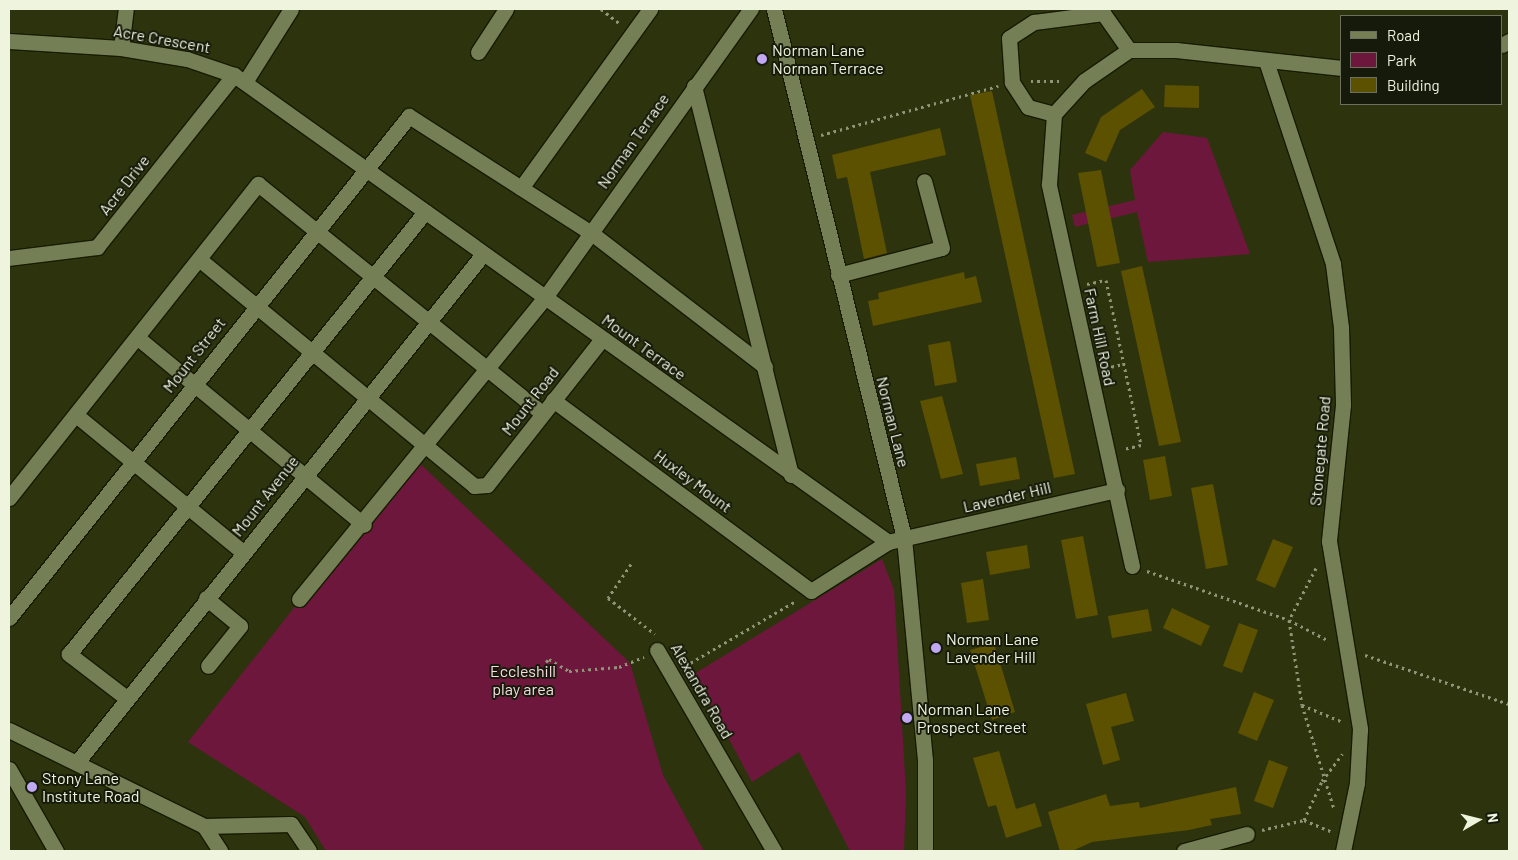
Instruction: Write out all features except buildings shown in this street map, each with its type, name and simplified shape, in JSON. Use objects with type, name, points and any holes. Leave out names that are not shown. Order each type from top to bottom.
[{"type":"street","points":[[121,48],[126,9]]},
{"type":"street","name":"Acre Drive","points":[[9,258],[97,247],[239,78],[291,9]]},
{"type":"street","points":[[478,52],[506,9]]},
{"type":"street","points":[[650,9],[521,188],[590,232],[765,367]]},
{"type":"street","name":"Norman Terrace","points":[[299,600],[364,525],[546,296],[694,86],[751,9]]},
{"type":"street","name":"Norman Lane","points":[[774,9],[904,538],[926,760],[925,851]]},
{"type":"street","points":[[1129,50],[1103,13],[1034,22],[1009,38],[1012,82],[1028,107],[1054,114],[1084,81],[1129,50],[1176,50],[1340,68]]},
{"type":"street","name":"Acre Crescent","points":[[9,40],[121,48],[187,59],[239,78],[367,168]]},
{"type":"street","name":"Stonegate Road","points":[[1266,61],[1309,182],[1335,282],[1343,405],[1329,541],[1360,729],[1357,783],[1345,844]]},
{"type":"street","points":[[694,86],[791,475]]},
{"type":"street","name":"Farm Hill Road","points":[[1054,114],[1049,184],[1109,452],[1132,566]]},
{"type":"street","name":"Mount Street","points":[[9,618],[194,385],[254,306],[409,116],[521,188]]},
{"type":"street","name":"Mount Terrace","points":[[367,168],[482,254],[546,296],[602,339],[791,475],[888,542]]},
{"type":"street","points":[[838,275],[942,248],[924,181]]},
{"type":"street","points":[[9,498],[138,338],[258,184],[430,321],[542,414]]},
{"type":"street","points":[[125,697],[69,654],[425,212]]},
{"type":"street","name":"Mount Avenue","points":[[78,761],[125,697],[430,321],[482,254]]},
{"type":"street","points":[[199,258],[310,354],[425,448]]},
{"type":"street","points":[[138,338],[303,477],[364,525]]},
{"type":"street","name":"Mount Road","points":[[425,448],[474,486],[487,485],[602,339]]},
{"type":"street","name":"Huxley Mount","points":[[553,400],[811,591]]},
{"type":"street","points":[[76,415],[243,552]]},
{"type":"street","name":"Lavender Hill","points":[[904,538],[1117,490]]},
{"type":"street","points":[[811,591],[888,542],[904,538]]},
{"type":"street","points":[[206,598],[240,626],[208,666]]},
{"type":"street","name":"Alexandra Road","points":[[657,650],[774,851]]},
{"type":"street","points":[[9,730],[78,761],[204,826],[291,824],[308,851]]},
{"type":"street","points":[[9,769],[56,851]]},
{"type":"street","points":[[204,826],[216,850]]},
{"type":"street","points":[[1184,851],[1247,834]]},
{"type":"path","points":[[601,9],[631,34]]},
{"type":"path","points":[[806,139],[1012,82],[1084,81]]},
{"type":"path","points":[[1071,287],[1106,280],[1141,445],[1109,452]]},
{"type":"path","points":[[1329,541],[1289,620],[1302,705],[1322,780],[1345,844]]},
{"type":"path","name":"Alexandra Road","points":[[631,564],[608,598],[655,629],[657,650]]},
{"type":"path","points":[[1132,566],[1289,620],[1346,651],[1509,704]]},
{"type":"path","points":[[671,674],[811,591]]},
{"type":"path","points":[[546,662],[549,658],[569,671],[599,669],[635,662],[657,650]]},
{"type":"path","points":[[1302,705],[1360,729]]},
{"type":"path","points":[[1304,820],[1322,780],[1344,751]]},
{"type":"path","points":[[1247,834],[1304,820],[1345,844]]},
{"type":"green space","points":[[1163,132],[1207,138],[1250,254],[1148,262],[1137,212],[1075,227],[1072,215],[1135,200],[1130,170]]},
{"type":"green space","name":"Eccleshill play area","points":[[413,457],[630,663],[663,775],[704,851],[326,851],[305,817],[188,742]]},
{"type":"green space","points":[[882,559],[894,590],[906,792],[904,851],[850,851],[799,752],[752,782],[694,674]]},
{"type":"place","name":"Norman Lane Norman Terrace","points":[[762,59]]},
{"type":"place","name":"Norman Lane Lavender Hill","points":[[936,648]]},
{"type":"place","name":"Norman Lane Prospect Street","points":[[907,718]]},
{"type":"place","name":"Stony Lane Institute Road","points":[[32,787]]}]
